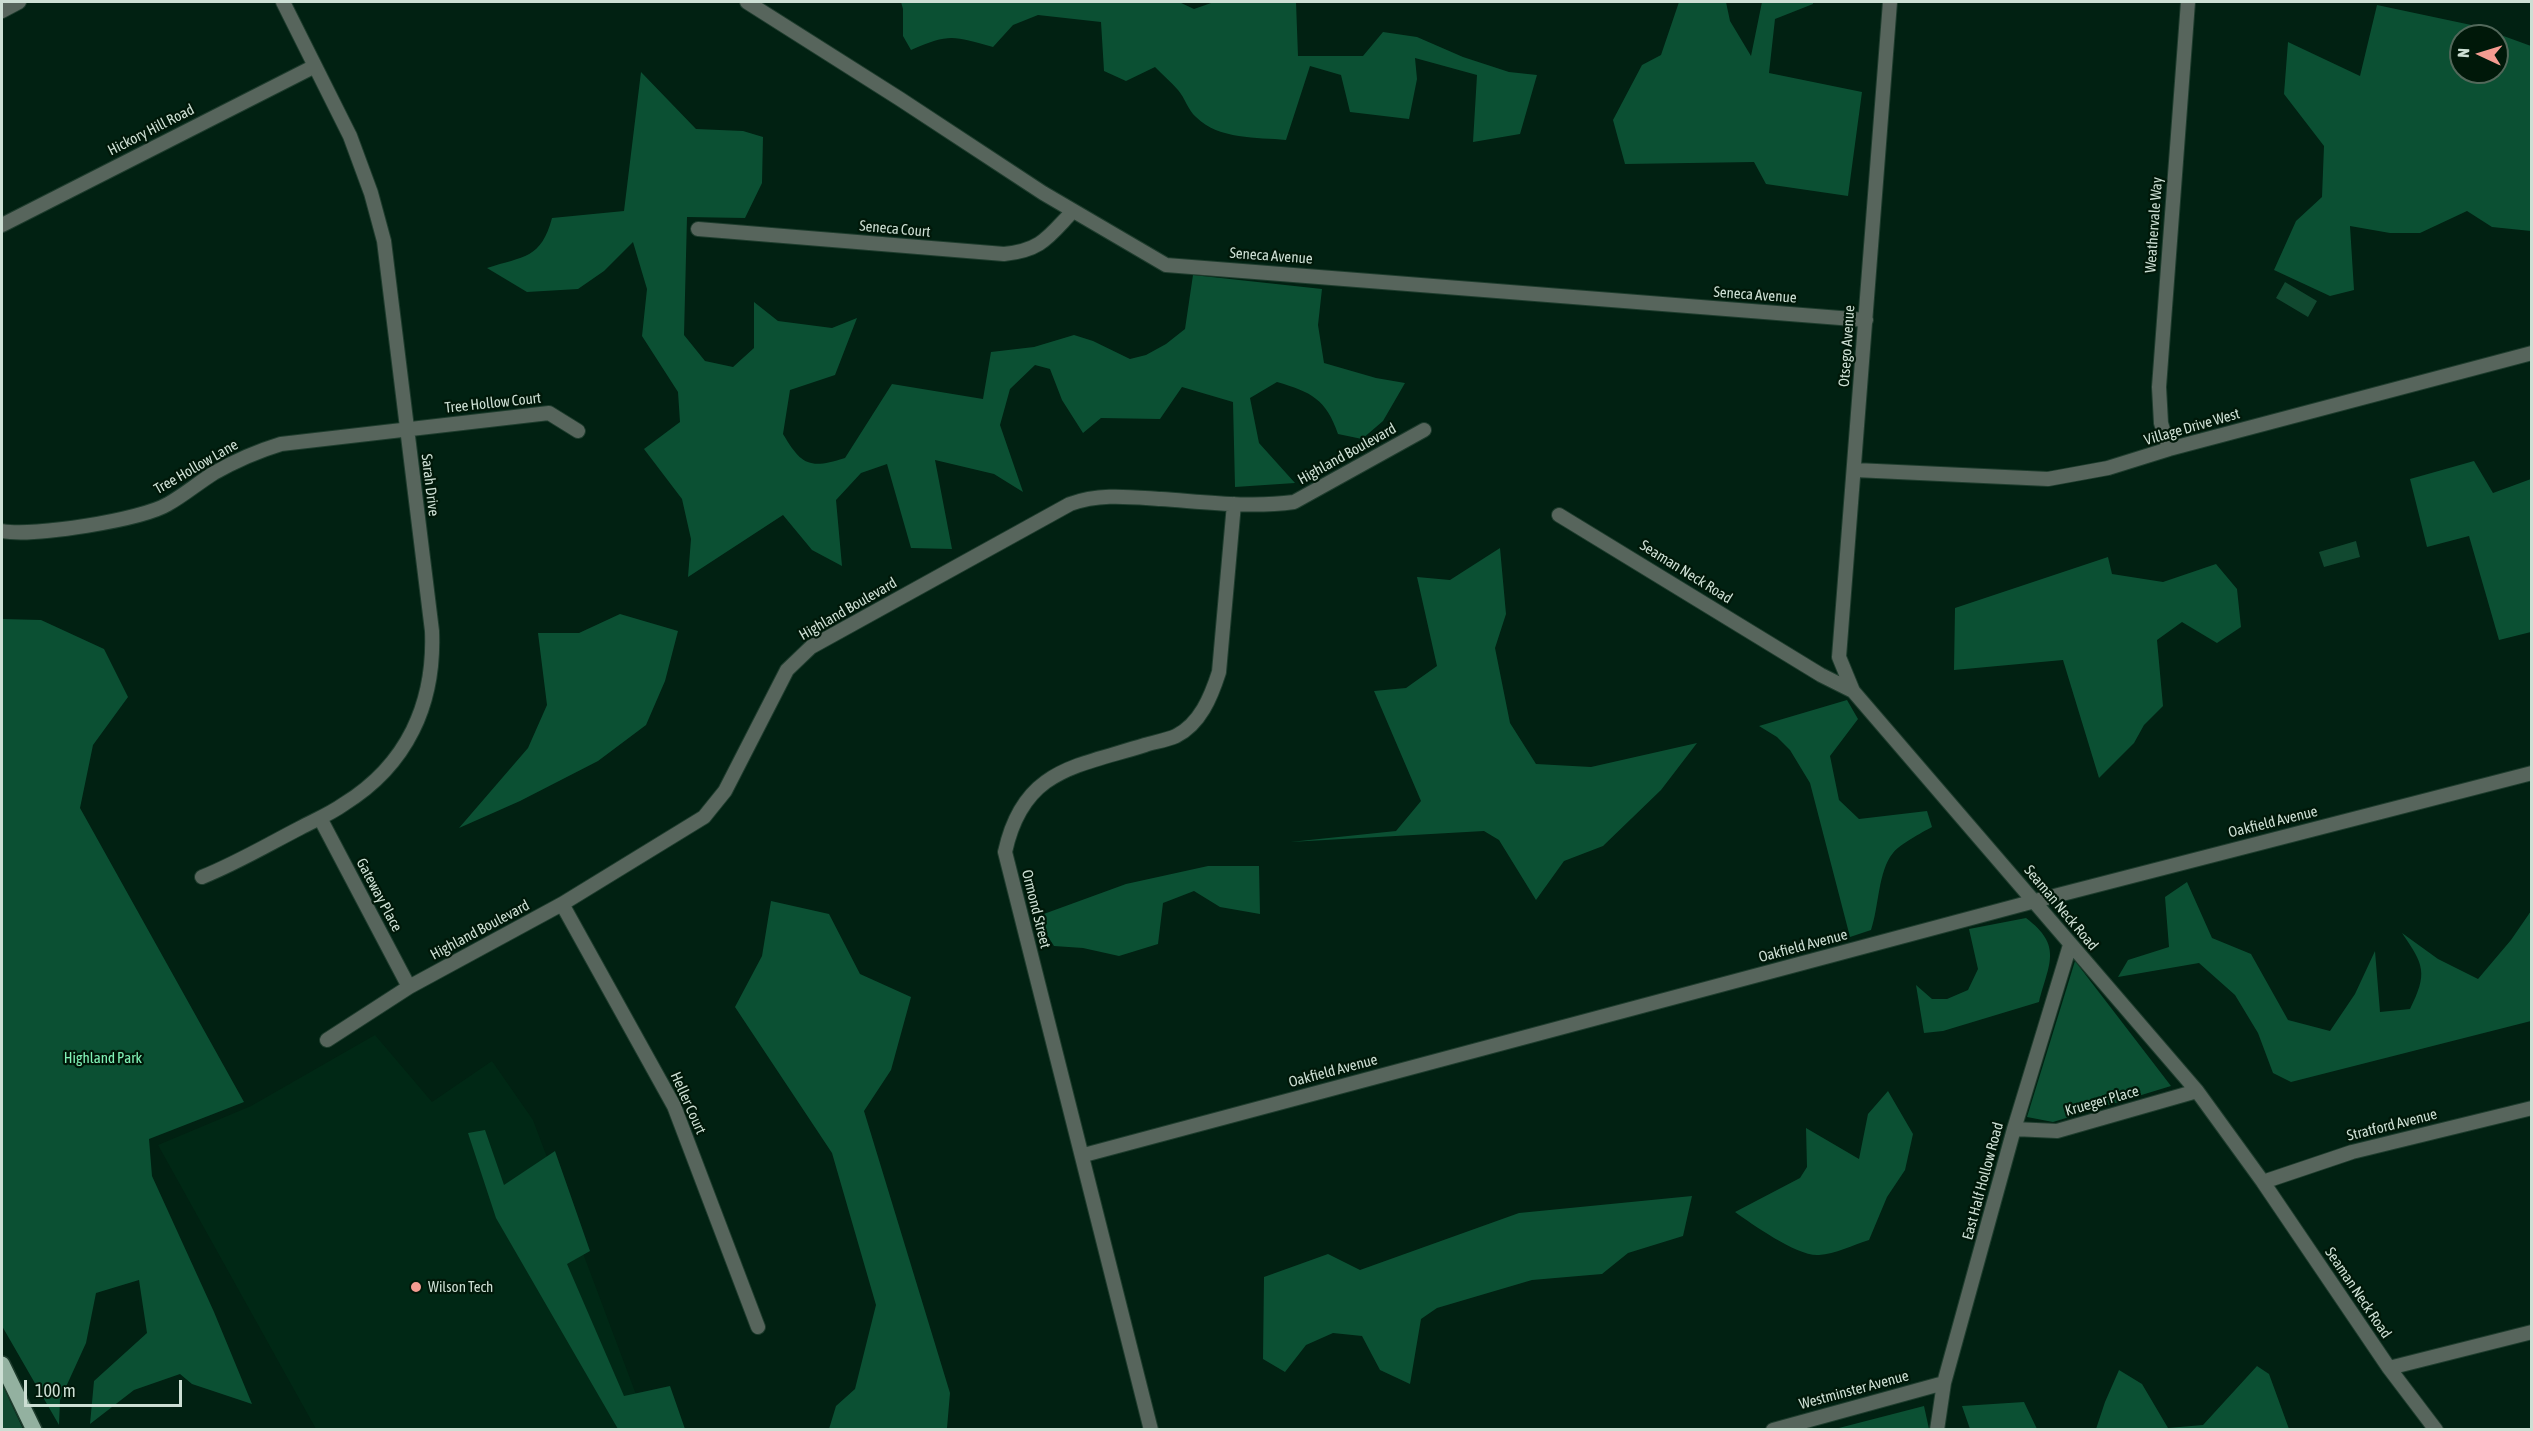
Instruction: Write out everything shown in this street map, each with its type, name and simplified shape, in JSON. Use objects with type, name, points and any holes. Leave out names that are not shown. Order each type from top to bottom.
[{"type":"main road","points":[[2,1364],[34,1430]]},
{"type":"street","points":[[2,11],[19,2]]},
{"type":"street","name":"Sarah Drive","points":[[202,877],[234,864],[320,818],[363,791],[403,747],[418,722],[434,661],[384,242],[371,193],[350,136],[283,2]]},
{"type":"street","name":"Seneca Avenue","points":[[747,2],[1073,211],[1166,265],[1866,320]]},
{"type":"street","name":"Otsego Avenue","points":[[1853,691],[1839,657],[1890,2]]},
{"type":"street","name":"Weathervale Way","points":[[2169,449],[2161,423],[2159,387],[2188,2]]},
{"type":"street","name":"Hickory Hill Road","points":[[2,225],[315,66]]},
{"type":"street","name":"Seneca Court","points":[[698,229],[1004,254],[1027,252],[1044,241],[1073,211]]},
{"type":"street","name":"Village Drive West","points":[[1855,470],[2048,479],[2108,468],[2169,449],[2532,353]]},
{"type":"street","name":"Tree Hollow Court","points":[[407,429],[549,413],[578,431]]},
{"type":"street","name":"Tree Hollow Lane","points":[[2,531],[35,531],[101,524],[141,514],[166,506],[215,473],[258,451],[281,444],[407,429]]},
{"type":"street","name":"Highland Boulevard","points":[[327,1040],[409,987],[562,904],[704,817],[725,791],[787,670],[811,647],[1070,504],[1088,497],[1115,496],[1270,505],[1294,502],[1424,429]]},
{"type":"street","name":"Ormond Street","points":[[1151,1430],[1084,1155],[1005,852],[1010,831],[1021,806],[1038,785],[1060,772],[1177,735],[1195,720],[1211,698],[1219,672],[1234,504]]},
{"type":"street","name":"Seaman Neck Road","points":[[1559,515],[1821,675],[1853,691],[2197,1091],[2263,1182],[2389,1368],[2436,1430]]},
{"type":"street","name":"Oakfield Avenue","points":[[1084,1155],[2035,901],[2532,773]]},
{"type":"street","name":"Gateway Place","points":[[320,818],[409,987]]},
{"type":"street","name":"Heller Court","points":[[562,904],[674,1106],[758,1327]]},
{"type":"street","name":"East Half Hollow Road","points":[[1937,1430],[1944,1383],[2014,1129],[2070,945]]},
{"type":"street","name":"Krueger Place","points":[[2014,1129],[2057,1131],[2197,1091]]},
{"type":"street","name":"Stratford Avenue","points":[[2263,1182],[2352,1152],[2532,1108]]},
{"type":"street","points":[[2389,1368],[2532,1332]]},
{"type":"street","name":"Westminster Avenue","points":[[1773,1430],[1944,1383]]},
{"type":"shaded area","points":[[2285,282],[2317,301],[2308,317],[2276,298]]},
{"type":"shaded area","points":[[2356,541],[2360,557],[2324,567],[2319,552]]},
{"type":"shaded area","name":"Wilson Tech","points":[[375,1035],[432,1102],[492,1061],[533,1120],[649,1429],[316,1429],[158,1145],[251,1106]]},
{"type":"shaded area","points":[[2,1384],[23,1429],[3,1429]]},
{"type":"green space","points":[[901,2],[1179,2],[1194,9],[1214,2],[1296,2],[1298,56],[1363,56],[1383,32],[1417,37],[1463,57],[1509,72],[1537,75],[1520,134],[1473,142],[1477,75],[1415,58],[1417,79],[1409,119],[1350,112],[1341,75],[1310,66],[1286,140],[1239,136],[1227,134],[1205,124],[1193,114],[1178,90],[1155,67],[1126,81],[1104,71],[1101,22],[1038,15],[1013,25],[993,47],[952,38],[935,41],[911,50],[903,36]]},
{"type":"green space","points":[[1679,2],[1726,2],[1730,21],[1751,56],[1762,2],[1813,2],[1813,4],[1775,19],[1769,73],[1862,92],[1848,196],[1766,184],[1754,162],[1625,164],[1613,120],[1642,65],[1661,55]]},
{"type":"green space","points":[[2377,5],[2467,24],[2449,24],[2449,84],[2509,84],[2509,38],[2531,46],[2531,231],[2492,227],[2467,211],[2420,233],[2390,233],[2350,226],[2354,290],[2330,296],[2274,270],[2296,221],[2322,197],[2324,146],[2284,94],[2288,42],[2360,76]]},
{"type":"green space","points":[[641,72],[696,129],[743,131],[763,137],[762,183],[745,218],[687,217],[684,335],[705,361],[733,367],[754,348],[754,302],[778,321],[832,328],[857,318],[835,375],[790,390],[783,434],[796,453],[808,462],[815,464],[845,458],[892,384],[983,399],[991,352],[1034,347],[1074,335],[1093,341],[1130,359],[1146,355],[1166,344],[1185,329],[1193,275],[1322,289],[1318,325],[1324,363],[1376,378],[1405,383],[1383,421],[1362,439],[1338,434],[1322,405],[1299,389],[1277,382],[1250,398],[1259,443],[1295,483],[1235,487],[1233,402],[1182,387],[1160,419],[1101,418],[1083,433],[1062,400],[1050,369],[1035,365],[1010,389],[1000,425],[1023,492],[994,474],[935,460],[952,549],[911,548],[887,464],[861,473],[836,500],[842,566],[812,550],[783,515],[688,577],[691,539],[682,499],[644,449],[680,422],[678,392],[642,336],[647,289],[633,242],[604,271],[578,289],[527,292],[487,268],[521,258],[536,249],[548,231],[552,218],[624,211]]},
{"type":"green space","points":[[2474,461],[2493,493],[2531,479],[2531,632],[2499,640],[2469,536],[2427,547],[2410,479]]},
{"type":"green space","points":[[1500,548],[1506,614],[1495,648],[1510,723],[1536,764],[1591,767],[1697,743],[1661,790],[1603,846],[1564,861],[1536,900],[1499,840],[1484,831],[1290,842],[1396,831],[1421,801],[1374,691],[1406,688],[1437,666],[1417,577],[1450,580]]},
{"type":"green space","points":[[2108,557],[2112,574],[2163,582],[2216,564],[2237,589],[2241,627],[2217,643],[2182,622],[2157,640],[2163,706],[2144,725],[2134,743],[2099,778],[2063,660],[1954,670],[1955,608]]},
{"type":"green space","points":[[620,614],[678,631],[665,681],[646,725],[598,761],[520,801],[459,828],[528,748],[547,705],[538,633],[579,633]]},
{"type":"green space","name":"Highland Park","points":[[2,619],[41,620],[104,649],[128,697],[93,745],[80,808],[244,1102],[149,1139],[152,1176],[214,1312],[252,1404],[192,1384],[180,1374],[134,1390],[90,1424],[94,1381],[147,1333],[139,1280],[96,1293],[86,1343],[60,1400],[59,1425],[2,1326]]},
{"type":"green space","points":[[1847,700],[1858,719],[1830,756],[1839,800],[1859,819],[1927,811],[1932,827],[1906,842],[1893,853],[1884,869],[1871,930],[1850,937],[1810,783],[1790,750],[1777,737],[1759,726]]},
{"type":"green space","points":[[1208,866],[1259,866],[1260,914],[1220,907],[1194,891],[1163,903],[1158,944],[1119,956],[1083,948],[1054,946],[1047,935],[1041,915],[1126,884]]},
{"type":"green space","points":[[2187,882],[2212,938],[2251,954],[2288,1020],[2330,1031],[2355,994],[2375,951],[2380,1012],[2410,1009],[2416,997],[2421,969],[2415,953],[2402,933],[2438,959],[2478,979],[2511,940],[2531,911],[2531,1021],[2291,1082],[2273,1073],[2258,1033],[2235,995],[2199,963],[2118,977],[2128,960],[2169,947],[2165,897]]},
{"type":"green space","points":[[771,901],[829,914],[860,974],[911,997],[891,1070],[864,1111],[950,1393],[947,1428],[829,1429],[836,1406],[855,1389],[876,1305],[832,1153],[735,1007],[762,956]]},
{"type":"green space","points":[[2026,918],[2038,928],[2049,947],[2049,966],[2039,1002],[1943,1031],[1924,1033],[1916,985],[1932,999],[1947,999],[1968,990],[1978,969],[1969,929]]},
{"type":"green space","points":[[2075,961],[2171,1086],[2053,1122],[2027,1117]]},
{"type":"green space","points":[[1888,1091],[1913,1134],[1905,1170],[1887,1197],[1869,1240],[1831,1253],[1810,1254],[1776,1239],[1735,1212],[1800,1178],[1807,1167],[1806,1128],[1859,1159],[1868,1114]]},
{"type":"green space","points":[[485,1130],[504,1185],[555,1151],[590,1251],[567,1264],[624,1396],[670,1386],[685,1429],[618,1429],[496,1218],[468,1133]]},
{"type":"green space","points":[[1692,1196],[1683,1236],[1628,1253],[1602,1274],[1532,1280],[1437,1308],[1421,1319],[1410,1384],[1380,1370],[1362,1336],[1333,1333],[1306,1345],[1285,1372],[1263,1359],[1264,1277],[1328,1254],[1360,1270],[1519,1213]]},
{"type":"green space","points":[[2257,1366],[2269,1374],[2289,1429],[2096,1429],[2119,1370],[2142,1384],[2168,1428],[2203,1425]]},
{"type":"green space","points":[[2024,1402],[2037,1429],[1970,1429],[1962,1406]]},
{"type":"green space","points":[[1924,1406],[1929,1429],[1835,1429]]},
{"type":"place","name":"Wilson Tech","points":[[416,1287]]}]
